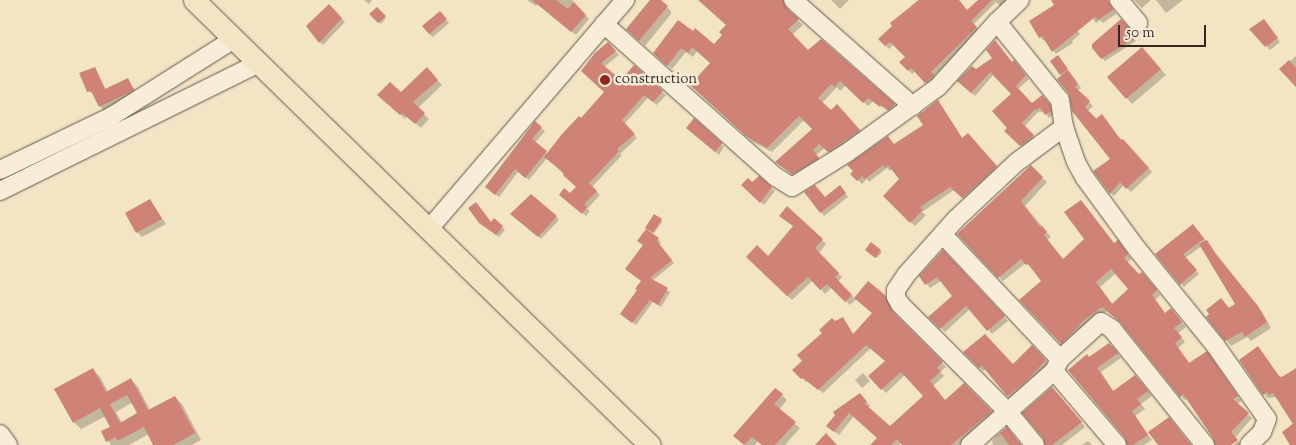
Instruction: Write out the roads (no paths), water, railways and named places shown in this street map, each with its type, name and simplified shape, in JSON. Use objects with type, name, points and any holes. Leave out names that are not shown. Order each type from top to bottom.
[{"type":"main road","points":[[194,0],[257,64],[650,445]]},
{"type":"street","points":[[604,24],[776,177],[792,188],[848,152],[938,87],[997,22],[1020,0]]},
{"type":"street","points":[[1119,0],[1138,23]]},
{"type":"street","points":[[428,230],[623,1]]},
{"type":"street","points":[[802,3],[913,106]]},
{"type":"street","points":[[997,22],[1060,100],[1064,127],[1076,162],[1085,178],[1137,249],[1215,345],[1267,419],[1262,432],[1249,445]]},
{"type":"street","points":[[0,170],[112,116],[234,39]]},
{"type":"street","points":[[0,191],[257,64]]},
{"type":"street","points":[[1035,445],[1008,412],[896,298],[896,290],[906,275],[956,219],[1017,162],[1064,127]]},
{"type":"street","points":[[943,235],[1057,365],[1117,445]]},
{"type":"street","points":[[970,445],[1008,412],[1101,322],[1112,329],[1206,445]]},
{"type":"street","points":[[0,434],[8,445]]},
{"type":"place","name":"construction","points":[[605,80]]}]
